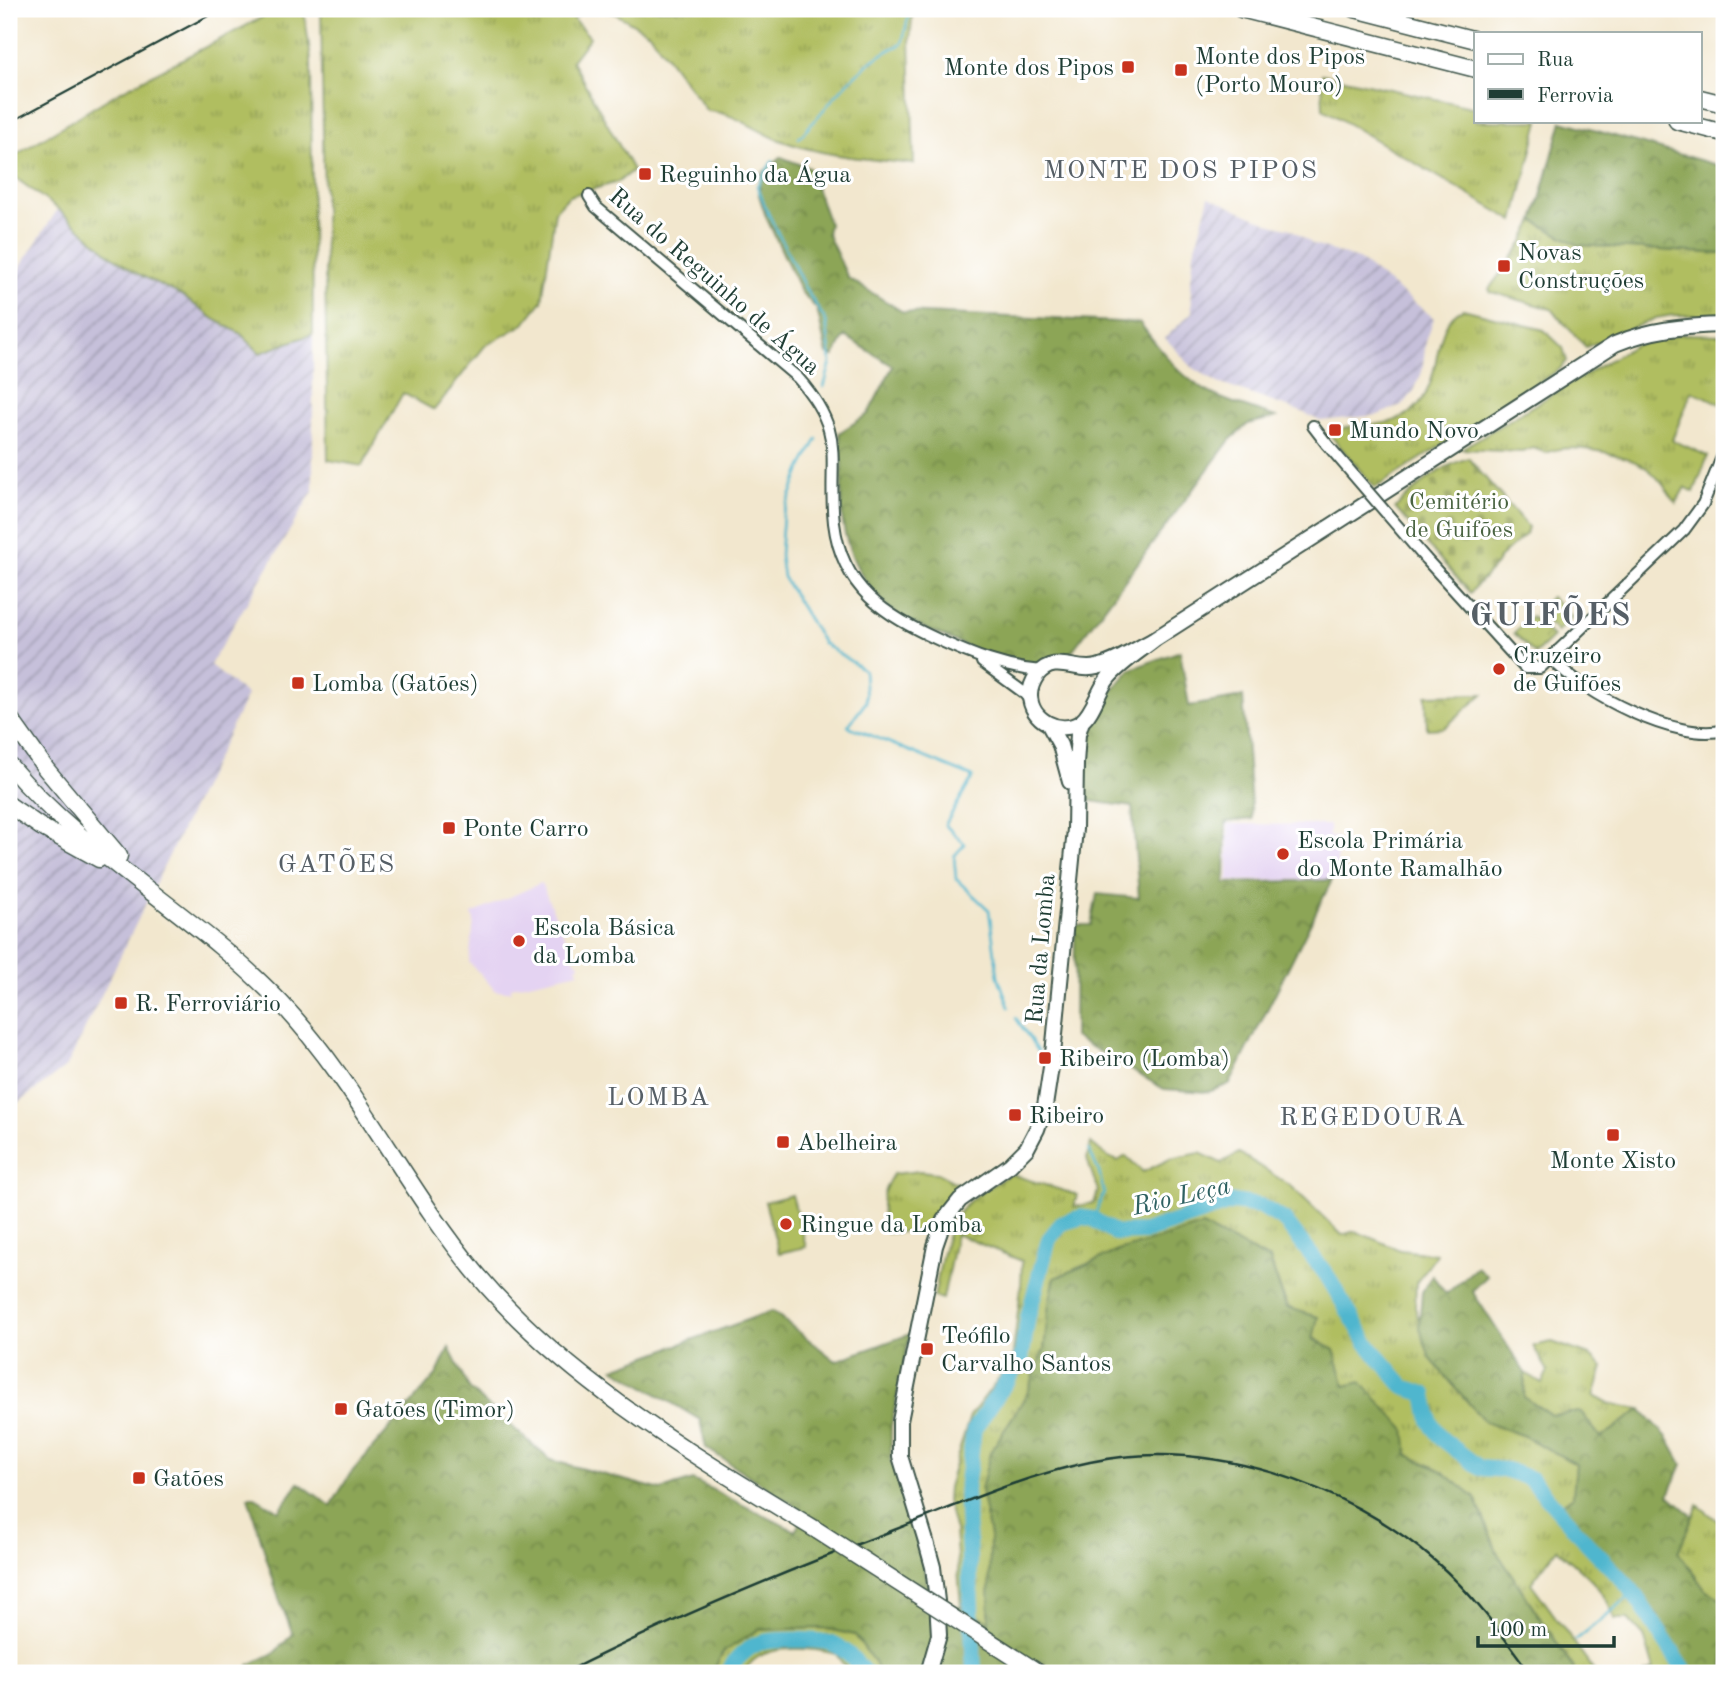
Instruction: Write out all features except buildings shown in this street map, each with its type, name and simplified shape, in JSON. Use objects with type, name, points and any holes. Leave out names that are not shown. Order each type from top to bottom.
[{"type":"highway","points":[[1241,9],[1474,68]]},
{"type":"highway","points":[[1355,9],[1474,39]]},
{"type":"highway","points":[[1702,98],[1724,104]]},
{"type":"highway","points":[[1682,122],[1724,133]]},
{"type":"highway","points":[[9,717],[20,735],[121,858],[134,879]]},
{"type":"highway","points":[[9,767],[29,791],[239,963],[300,1024],[356,1097],[451,1240],[493,1292],[561,1358],[638,1416],[1039,1673]]},
{"type":"highway","points":[[9,804],[41,827],[134,879]]},
{"type":"main road","points":[[1155,639],[1110,676],[1082,721],[1066,727],[1049,724],[1036,714],[1030,700],[1031,689],[1041,671],[1059,663],[1086,670],[1101,666],[1155,639],[1615,344],[1658,330],[1683,326],[1724,325]]},
{"type":"main road","points":[[1078,667],[1091,681],[1094,700]]},
{"type":"main road","name":"Rua da Lomba","points":[[928,1673],[939,1635],[937,1601],[925,1538],[900,1456],[900,1421],[935,1246],[944,1220],[960,1200],[1010,1165],[1027,1148],[1045,1106],[1053,1054],[1075,829],[1078,734],[1082,721]]},
{"type":"main road","name":"Rua da Lomba","points":[[1049,724],[1060,745],[1074,796]]},
{"type":"street","name":"Rua do Reguinho de Água","points":[[589,196],[596,207],[798,378],[807,389],[824,414],[833,444],[834,525],[838,545],[854,579],[872,601],[891,616],[974,656],[1001,674],[1030,700]]},
{"type":"street","points":[[1314,426],[1426,558],[1525,668],[1530,669],[1540,668],[1552,659],[1694,518],[1703,504],[1724,452]]},
{"type":"street","name":"Rua do Reguinho de Água","points":[[974,656],[1041,671]]},
{"type":"street","points":[[1552,659],[1572,678],[1588,688],[1657,722],[1709,733],[1724,730]]},
{"type":"shaded area","points":[[1209,197],[1268,223],[1291,229],[1314,245],[1358,259],[1434,318],[1426,341],[1422,372],[1414,391],[1404,404],[1378,415],[1320,421],[1302,412],[1218,383],[1192,367],[1165,338],[1192,312],[1194,252]]},
{"type":"shaded area","points":[[58,209],[113,257],[138,274],[181,295],[214,319],[241,334],[260,353],[313,334],[313,491],[210,665],[247,695],[67,1066],[9,1110],[9,284]]},
{"type":"shaded area","name":"Escola Primária do Monte Ramalhão","points":[[1228,824],[1329,825],[1329,837],[1337,837],[1337,872],[1329,879],[1228,881]]},
{"type":"shaded area","name":"Escola Básica da Lomba","points":[[541,883],[575,960],[580,964],[576,968],[579,972],[511,987],[511,991],[496,991],[469,962],[474,921],[472,914]]},
{"type":"green space","points":[[278,9],[301,9],[305,17],[311,60],[313,334],[260,353],[241,334],[214,319],[181,295],[138,274],[113,257],[58,209],[9,173],[9,159],[119,92]]},
{"type":"green space","points":[[321,9],[588,9],[573,19],[590,37],[572,61],[633,170],[618,182],[569,196],[555,211],[542,301],[524,324],[485,346],[434,410],[403,393],[362,466],[328,460]]},
{"type":"green space","points":[[599,9],[913,9],[910,40],[914,164],[844,156],[794,145],[726,114],[707,111],[649,33],[616,14]]},
{"type":"green space","points":[[1322,74],[1474,108],[1474,122],[1539,122],[1514,221],[1323,109]]},
{"type":"green space","points":[[1562,122],[1724,167],[1724,254],[1578,245],[1534,221]]},
{"type":"green space","points":[[781,157],[809,168],[829,224],[827,233],[848,278],[903,312],[1140,323],[1173,364],[1202,389],[1276,417],[1248,424],[1230,440],[1066,659],[1024,666],[986,655],[912,623],[894,612],[875,594],[859,571],[843,522],[839,433],[868,414],[893,366],[845,336],[834,356],[827,354],[817,309],[801,292],[766,217],[759,195],[761,174]]},
{"type":"green space","points":[[1534,221],[1578,245],[1724,254],[1724,316],[1673,315],[1656,318],[1586,347],[1551,309],[1491,292],[1489,289],[1520,247]]},
{"type":"green space","points":[[1463,309],[1544,330],[1563,348],[1567,361],[1560,369],[1375,488],[1331,436],[1347,427],[1396,420],[1419,404],[1432,379],[1446,325]]},
{"type":"green space","points":[[1682,334],[1724,335],[1724,405],[1692,391],[1672,440],[1708,456],[1694,492],[1685,487],[1676,503],[1648,469],[1609,453],[1581,449],[1546,453],[1533,448],[1522,452],[1461,449],[1635,345]]},
{"type":"green space","name":"Cemitério de Guifões","points":[[1468,458],[1528,527],[1526,534],[1498,559],[1470,593],[1395,508],[1437,473]]},
{"type":"green space","points":[[1551,597],[1572,617],[1557,632],[1536,612]]},
{"type":"green space","points":[[1531,616],[1553,637],[1535,654],[1514,633]]},
{"type":"green space","points":[[1180,651],[1189,706],[1243,697],[1252,819],[1226,822],[1225,883],[1332,880],[1230,1084],[1208,1092],[1164,1089],[1074,1037],[1075,925],[1091,925],[1097,894],[1139,898],[1132,807],[1083,800],[1084,744],[1111,692],[1131,669]]},
{"type":"green space","points":[[1483,694],[1444,728],[1427,729],[1426,695]]},
{"type":"green space","points":[[1091,1143],[1108,1157],[1118,1161],[1126,1156],[1143,1172],[1170,1159],[1200,1153],[1221,1163],[1239,1153],[1291,1186],[1342,1235],[1355,1231],[1400,1250],[1437,1254],[1416,1283],[1415,1307],[1430,1358],[1485,1422],[1524,1436],[1576,1464],[1573,1496],[1560,1506],[1632,1585],[1657,1626],[1650,1627],[1683,1673],[1644,1673],[1654,1670],[1644,1636],[1628,1619],[1615,1619],[1598,1588],[1557,1549],[1531,1583],[1596,1673],[1571,1673],[1574,1668],[1498,1554],[1475,1498],[1442,1471],[1408,1455],[1345,1387],[1334,1350],[1308,1332],[1291,1312],[1270,1259],[1155,1241],[1118,1251],[1054,1278],[1044,1349],[1027,1394],[990,1453],[981,1490],[990,1536],[989,1622],[961,1606],[955,1531],[947,1501],[948,1487],[970,1416],[1012,1361],[1022,1261],[956,1234],[943,1299],[934,1297],[947,1236],[965,1205],[1010,1174],[1077,1195],[1074,1207],[1094,1203],[1098,1191],[1087,1159]]},
{"type":"green space","points":[[920,1171],[937,1173],[966,1188],[943,1207],[933,1230],[886,1233],[882,1203],[888,1182],[893,1174]]},
{"type":"green space","name":"Ringue da Lomba","points":[[792,1195],[806,1247],[779,1253],[765,1202]]},
{"type":"green space","points":[[1202,1226],[1270,1260],[1286,1307],[1318,1317],[1313,1339],[1334,1350],[1345,1386],[1361,1382],[1405,1429],[1408,1455],[1442,1471],[1475,1498],[1498,1554],[1574,1669],[1571,1673],[878,1673],[874,1662],[855,1635],[822,1628],[758,1630],[723,1652],[712,1673],[251,1673],[249,1665],[274,1653],[293,1634],[279,1599],[248,1497],[255,1497],[279,1511],[299,1483],[331,1506],[350,1474],[437,1374],[449,1348],[470,1390],[550,1460],[661,1490],[693,1480],[795,1531],[806,1513],[706,1448],[700,1420],[614,1368],[772,1311],[836,1361],[910,1334],[891,1426],[891,1460],[915,1533],[928,1584],[950,1603],[989,1622],[990,1536],[981,1490],[990,1453],[1027,1394],[1044,1349],[1049,1303],[1055,1278],[1118,1251]]},
{"type":"green space","points":[[1477,1267],[1487,1276],[1472,1291],[1525,1373],[1524,1397],[1551,1415],[1581,1412],[1601,1438],[1641,1409],[1667,1437],[1682,1464],[1669,1495],[1693,1516],[1678,1552],[1706,1591],[1724,1600],[1724,1673],[1691,1673],[1632,1585],[1560,1506],[1573,1496],[1576,1464],[1524,1436],[1485,1422],[1430,1358],[1419,1326],[1422,1292],[1432,1275],[1446,1294]]},
{"type":"green space","points":[[1552,1342],[1589,1355],[1603,1367],[1594,1396],[1609,1404],[1641,1409],[1601,1438],[1581,1412],[1551,1415],[1524,1397],[1525,1373],[1542,1383],[1548,1371],[1533,1346]]},
{"type":"green space","points":[[1698,1505],[1724,1526],[1724,1600],[1706,1591],[1678,1552]]},
{"type":"green space","points":[[822,1628],[855,1635],[874,1662],[878,1673],[849,1673],[836,1654],[785,1649],[760,1656],[744,1673],[712,1673],[723,1652],[758,1630]]},
{"type":"water","points":[[1657,1626],[1691,1673],[1683,1673],[1650,1627]]},
{"type":"waterway","points":[[799,138],[858,73],[886,52],[902,44],[910,9]]},
{"type":"waterway","points":[[773,160],[757,186],[805,288],[826,321],[831,362],[824,387]]},
{"type":"waterway","points":[[817,439],[801,469],[783,515],[780,555],[783,577],[823,643],[864,670],[866,702],[848,726],[973,777],[945,825],[965,844],[954,856],[956,879],[989,910],[998,976],[1009,1007]]},
{"type":"waterway","points":[[1016,1018],[1040,1054]]},
{"type":"waterway","points":[[1089,1150],[1099,1172],[1104,1193],[1093,1219]]},
{"type":"waterway","name":"Rio Leça","points":[[974,1673],[966,1490],[974,1429],[1021,1360],[1028,1317],[1049,1239],[1062,1223],[1082,1217],[1093,1219],[1115,1233],[1144,1232],[1233,1202],[1260,1206],[1284,1220],[1326,1274],[1367,1343],[1404,1387],[1425,1394],[1430,1421],[1442,1439],[1480,1468],[1507,1470],[1531,1479],[1631,1589],[1686,1673]]},
{"type":"waterway","points":[[1576,1640],[1634,1593]]},
{"type":"waterway","name":"Rio Leça","points":[[728,1673],[752,1646],[763,1642],[791,1640],[813,1640],[838,1646],[865,1673]]},
{"type":"tram line","points":[[9,123],[221,9]]},
{"type":"railway","points":[[564,1673],[727,1597],[990,1492],[1065,1468],[1135,1456],[1181,1456],[1228,1462],[1273,1473],[1318,1489],[1360,1509],[1399,1533],[1449,1573],[1486,1614],[1530,1673]]},
{"type":"place","name":"Monte dos Pipos","points":[[1128,67]]},
{"type":"place","name":"Monte dos Pipos (Porto Mouro)","points":[[1181,70]]},
{"type":"place","name":"Reguinho da Água","points":[[645,174]]},
{"type":"place","name":"Novas Construções","points":[[1504,266]]},
{"type":"place","name":"Mundo Novo","points":[[1335,430]]},
{"type":"place","name":"Cruzeiro de Guifões","points":[[1499,669]]},
{"type":"place","name":"Lomba (Gatões)","points":[[298,683]]},
{"type":"place","name":"Ponte Carro","points":[[449,828]]},
{"type":"place","name":"Escola Primária do Monte Ramalhão","points":[[1283,854]]},
{"type":"place","name":"Escola Básica da Lomba","points":[[519,941]]},
{"type":"place","name":"R. Ferroviário","points":[[121,1003]]},
{"type":"place","name":"Ribeiro (Lomba)","points":[[1045,1058]]},
{"type":"place","name":"Ribeiro","points":[[1015,1115]]},
{"type":"place","name":"Monte Xisto","points":[[1613,1135]]},
{"type":"place","name":"Abelheira","points":[[783,1142]]},
{"type":"place","name":"Ringue da Lomba","points":[[786,1224]]},
{"type":"place","name":"Teófilo Carvalho Santos","points":[[927,1349]]},
{"type":"place","name":"Gatões (Timor)","points":[[341,1409]]},
{"type":"place","name":"Gatões","points":[[139,1478]]},
{"type":"district","name":"MONTE DOS PIPOS","points":[[1181,169]]},
{"type":"district","name":"GUIFÕES","points":[[1551,614]]},
{"type":"district","name":"GATÕES","points":[[337,863]]},
{"type":"district","name":"LOMBA","points":[[659,1096]]},
{"type":"district","name":"REGEDOURA","points":[[1373,1116]]}]
